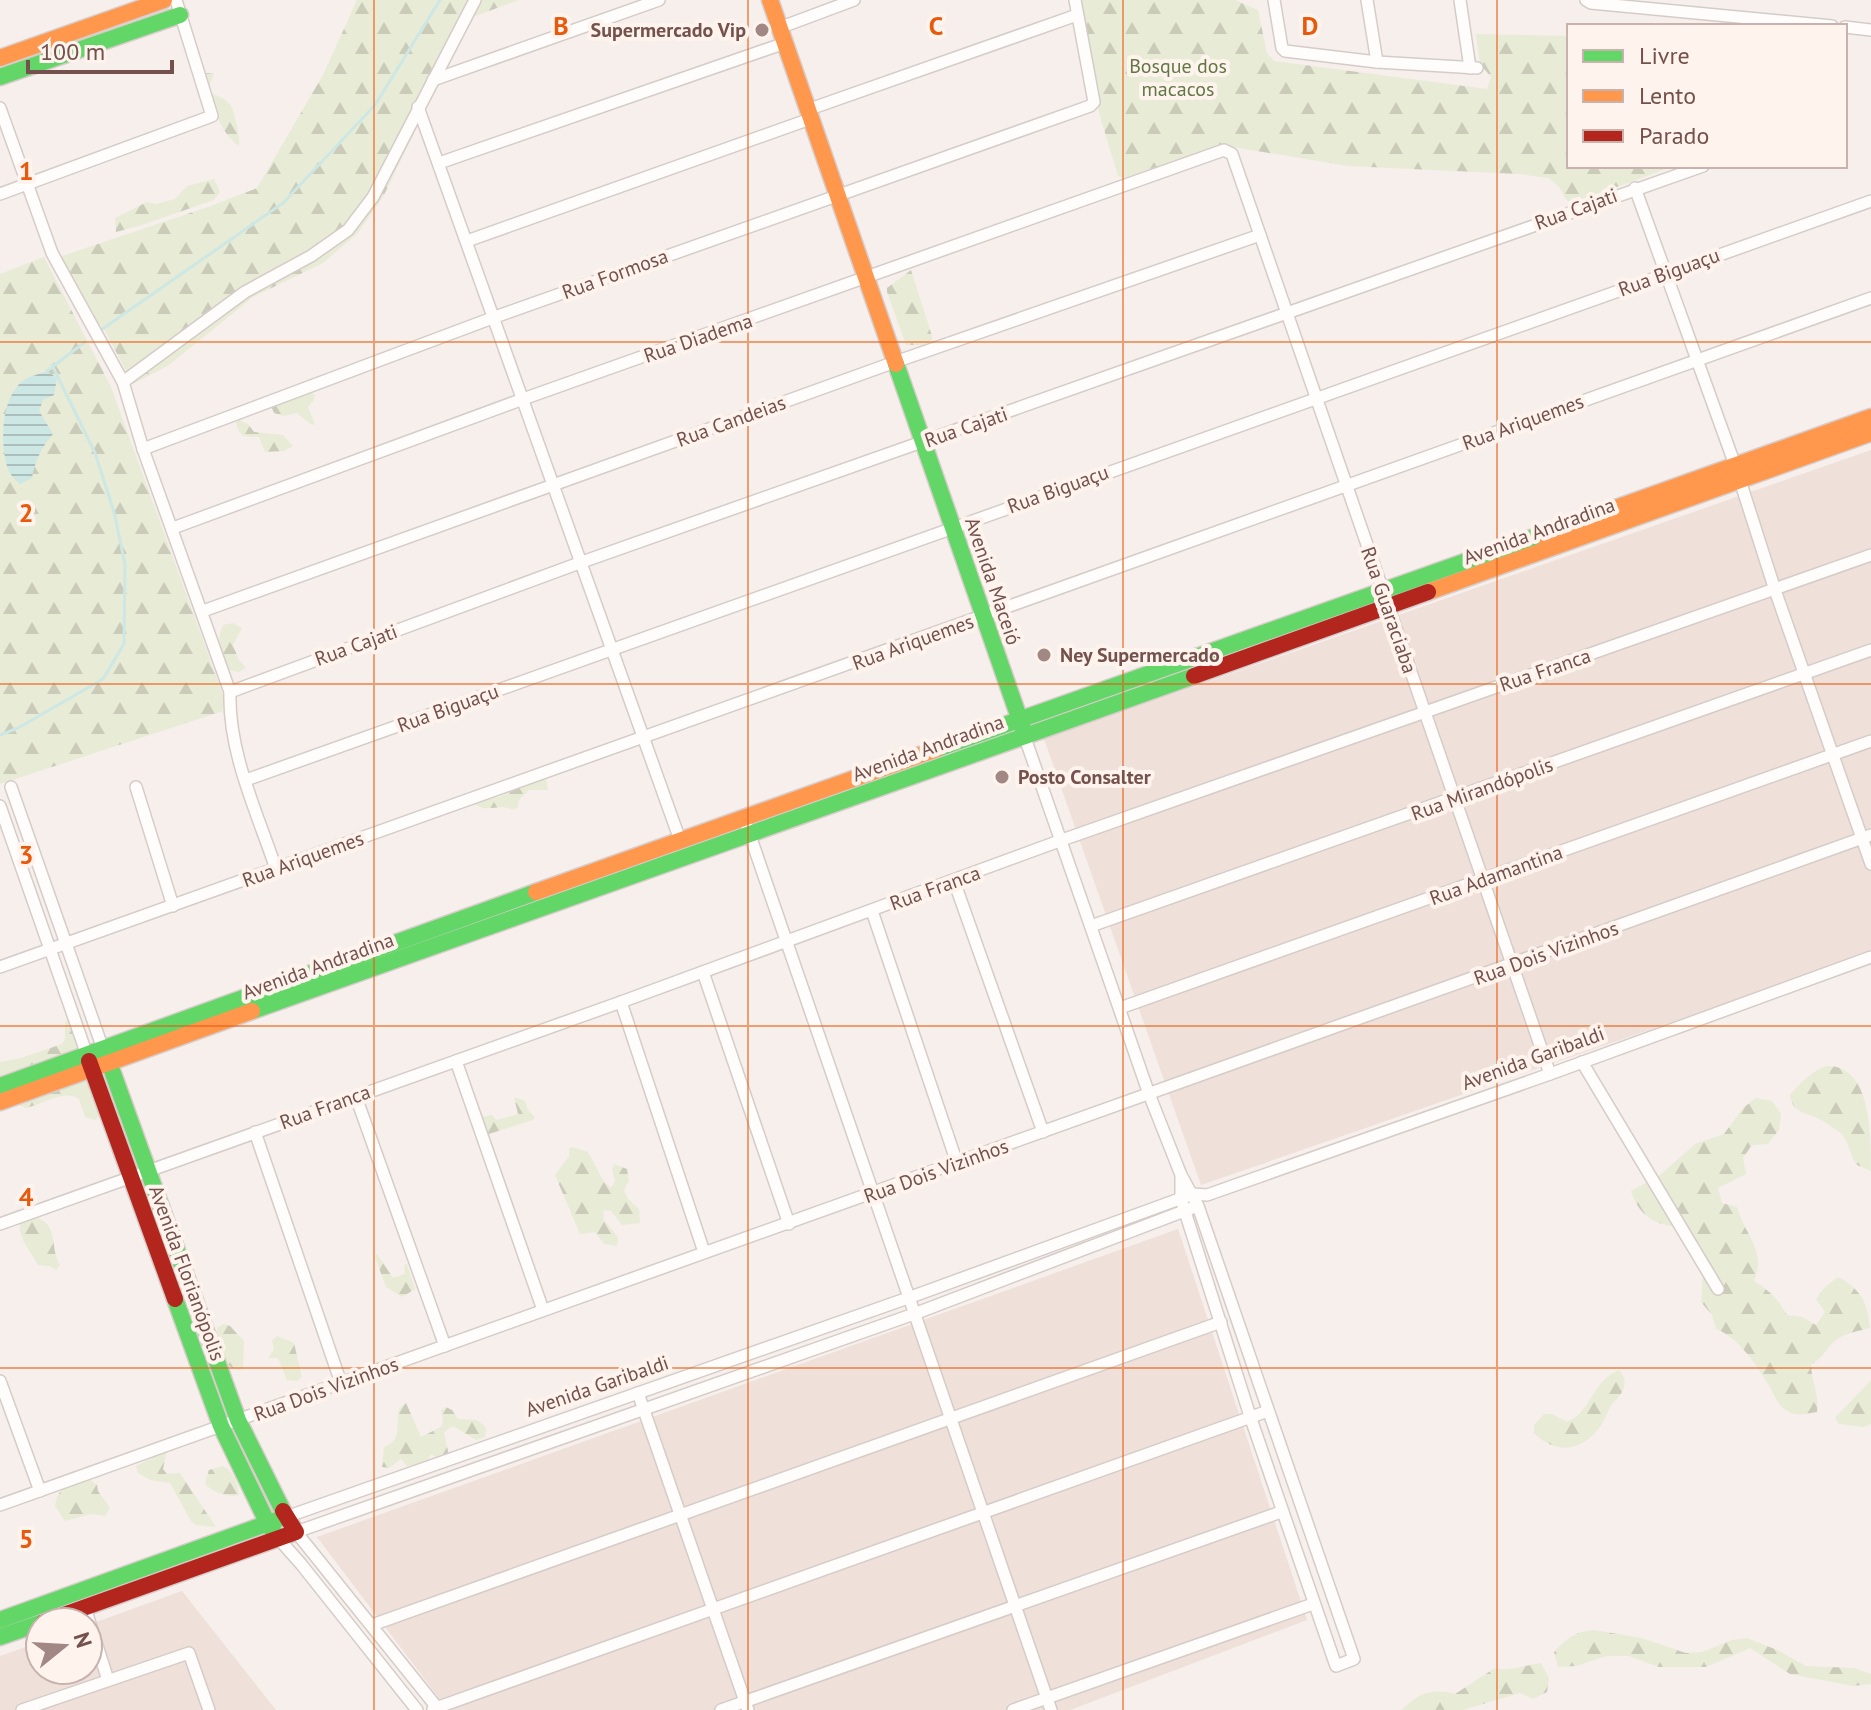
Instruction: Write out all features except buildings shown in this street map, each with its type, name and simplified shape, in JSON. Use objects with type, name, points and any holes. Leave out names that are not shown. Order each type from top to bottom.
[{"type":"main road","points":[[0,58],[164,0]]},
{"type":"main road","name":"Avenida Maceió","points":[[770,0],[1022,727]]},
{"type":"main road","points":[[0,77],[178,7]]},
{"type":"main road","name":"Avenida Andradina","points":[[0,1102],[98,1059],[459,928],[680,840],[1022,727],[1738,472],[1871,417]]},
{"type":"main road","name":"Avenida Andradina","points":[[1738,472],[1871,433]]},
{"type":"main road","name":"Avenida Andradina","points":[[459,928],[750,835],[1022,727]]},
{"type":"main road","points":[[98,1059],[148,1171],[238,1420],[296,1532]]},
{"type":"main road","name":"Avenida Andradina","points":[[0,1086],[98,1059]]},
{"type":"main road","name":"Avenida Florianópolis","points":[[98,1059],[131,1177],[221,1426],[273,1531]]},
{"type":"main road","name":"Avenida Garibaldi","points":[[90,1606],[273,1531],[286,1517]]},
{"type":"main road","name":"Avenida Garibaldi","points":[[0,1620],[79,1591],[273,1531],[296,1532]]},
{"type":"main road","points":[[79,1591],[84,1606]]},
{"type":"main road","name":"Avenida Garibaldi","points":[[0,1637],[24,1629]]},
{"type":"street","points":[[123,382],[245,292],[311,256],[348,230],[373,197],[475,0]]},
{"type":"street","points":[[433,80],[659,0]]},
{"type":"street","points":[[439,163],[782,35],[854,0]]},
{"type":"street","points":[[467,241],[1077,15],[1075,0]]},
{"type":"street","points":[[1274,0],[1285,51],[1377,62],[1473,68],[1460,0]]},
{"type":"street","points":[[1367,0],[1377,62]]},
{"type":"street","points":[[1588,2],[1810,24]]},
{"type":"street","points":[[0,194],[212,116],[178,7]]},
{"type":"street","points":[[1689,13],[1692,24]]},
{"type":"street","name":"Rua Formosa","points":[[143,449],[495,317],[1090,106],[1094,102],[1077,15]]},
{"type":"street","points":[[1847,27],[1871,30]]},
{"type":"street","points":[[418,107],[680,840]]},
{"type":"street","points":[[0,108],[52,253],[123,382],[143,449],[230,692],[229,715],[233,738],[276,869]]},
{"type":"street","name":"Rua Guaraciaba","points":[[1224,150],[1232,154],[1550,1074]]},
{"type":"street","name":"Rua Diadema","points":[[173,528],[523,399],[1224,150]]},
{"type":"street","name":"Rua Cajati","points":[[230,692],[582,562],[1697,168]]},
{"type":"street","points":[[1635,188],[1738,472],[1775,590],[1833,755],[1866,837],[1871,864]]},
{"type":"street","name":"Rua Biguaçu","points":[[246,780],[1871,201]]},
{"type":"street","name":"Rua Candeias","points":[[203,611],[895,362],[1260,235]]},
{"type":"street","name":"Rua Ariquemes","points":[[0,967],[1871,298]]},
{"type":"street","name":"Rua Franca","points":[[0,1224],[1062,840],[1871,555]]},
{"type":"street","name":"Rua Mirandópolis","points":[[1091,926],[1871,650]]},
{"type":"street","name":"Avenida Maceió","points":[[1022,727],[1149,1094],[1181,1175],[1196,1200],[1354,1659],[1336,1666],[1281,1512],[1181,1199],[1181,1175]]},
{"type":"street","name":"Rua Adamantina","points":[[1120,1008],[1871,741]]},
{"type":"street","name":"Avenida Florianópolis","points":[[11,787],[65,944],[98,1059]]},
{"type":"street","points":[[136,787],[173,906]]},
{"type":"street","name":"Avenida Florianópolis","points":[[0,806],[51,949],[98,1059]]},
{"type":"street","points":[[744,818],[1051,1710]]},
{"type":"street","name":"Rua Dois Vizinhos","points":[[0,1505],[1866,837]]},
{"type":"street","points":[[954,881],[1043,1132]]},
{"type":"street","points":[[872,911],[957,1163]]},
{"type":"street","name":"Avenida Garibaldi","points":[[296,1532],[914,1314],[1185,1211],[1196,1200],[1207,1195],[1871,957]]},
{"type":"street","points":[[703,972],[789,1224]]},
{"type":"street","points":[[621,1002],[704,1252]]},
{"type":"street","points":[[456,1061],[543,1310]]},
{"type":"street","points":[[1582,1062],[1718,1289]]},
{"type":"street","points":[[356,1097],[445,1346]]},
{"type":"street","points":[[255,1132],[341,1383]]},
{"type":"street","name":"Avenida Garibaldi","points":[[286,1517],[1181,1199],[1196,1200]]},
{"type":"street","points":[[372,1625],[1221,1322]]},
{"type":"street","points":[[0,1381],[40,1491]]},
{"type":"street","points":[[638,1393],[746,1706]]},
{"type":"street","points":[[296,1532],[436,1709],[1268,1411]]},
{"type":"street","points":[[721,1710],[746,1706],[1015,1604],[1281,1512]]},
{"type":"street","name":"Avenida Florianópolis","points":[[273,1531],[417,1710]]},
{"type":"street","points":[[1013,1710],[1313,1604]]},
{"type":"street","points":[[22,1710],[40,1707],[189,1653],[209,1710]]},
{"type":"street","points":[[104,1667],[108,1680]]},
{"type":"shaded area","points":[[1871,450],[1871,953],[1201,1185],[1044,739]]},
{"type":"shaded area","points":[[1178,1229],[1307,1620],[1070,1710],[448,1710],[317,1537]]},
{"type":"shaded area","points":[[182,1591],[276,1710],[0,1710],[0,1656],[24,1648],[24,1686],[104,1686],[104,1619]]},
{"type":"green space","points":[[357,0],[519,0],[470,18],[383,197],[357,234],[323,263],[253,297],[169,365],[133,384],[105,331],[84,305],[59,257],[257,188],[323,75]]},
{"type":"green space","name":"Bosque dos macacos","points":[[1082,0],[1235,0],[1258,10],[1267,53],[1274,61],[1487,89],[1491,77],[1480,64],[1476,34],[1567,36],[1567,168],[1664,168],[1576,202],[1567,201],[1549,178],[1348,166],[1221,145],[1124,178],[1118,176],[1099,113]]},
{"type":"green space","points":[[207,73],[214,74],[209,86],[210,93]]},
{"type":"green space","points":[[210,93],[223,98],[232,108],[239,146],[221,123]]},
{"type":"green space","points":[[214,179],[220,192],[214,200],[116,232],[115,218],[147,202],[156,204],[175,199],[187,186]]},
{"type":"green space","points":[[44,257],[111,387],[224,698],[223,711],[0,784],[0,274]]},
{"type":"green space","points":[[911,270],[932,336],[932,340],[925,345],[906,345],[887,292],[887,288]]},
{"type":"green space","points":[[306,392],[315,394],[308,407],[315,424],[312,425],[297,413],[284,416],[274,413],[271,406]]},
{"type":"green space","points":[[239,420],[248,424],[254,432],[283,435],[293,446],[284,451],[265,452],[259,437],[241,434],[236,422]]},
{"type":"green space","points":[[233,623],[242,628],[233,645],[246,668],[239,672],[229,670],[219,642],[223,625]]},
{"type":"green space","points":[[540,779],[546,780],[548,790],[529,790],[513,810],[476,805],[477,801],[499,797]]},
{"type":"green space","points":[[70,1019],[80,1041],[78,1053],[0,1081],[0,1062],[62,1044],[65,1022]]},
{"type":"green space","points":[[1827,1066],[1842,1069],[1860,1089],[1869,1121],[1871,1171],[1857,1165],[1842,1135],[1822,1121],[1799,1111],[1791,1101],[1790,1095],[1802,1082]]},
{"type":"green space","points":[[88,1078],[105,1111],[95,1120],[85,1117],[79,1099],[73,1096],[60,1096],[26,1108],[18,1104],[17,1101]]},
{"type":"green space","points":[[514,1097],[525,1101],[535,1117],[533,1120],[489,1134],[483,1128],[482,1117],[492,1115],[496,1120],[518,1114]]},
{"type":"green space","points":[[1756,1098],[1772,1101],[1781,1114],[1779,1130],[1768,1144],[1752,1145],[1743,1158],[1746,1174],[1718,1188],[1722,1203],[1737,1207],[1753,1243],[1758,1260],[1754,1281],[1773,1295],[1787,1315],[1802,1317],[1816,1325],[1825,1312],[1816,1299],[1838,1277],[1857,1291],[1869,1319],[1870,1328],[1836,1340],[1811,1365],[1817,1412],[1809,1414],[1793,1414],[1783,1408],[1746,1352],[1732,1338],[1716,1329],[1712,1315],[1701,1302],[1703,1275],[1674,1226],[1647,1216],[1637,1205],[1631,1191],[1659,1176],[1695,1144],[1724,1134],[1743,1108]]},
{"type":"green space","points":[[572,1147],[588,1152],[604,1182],[611,1188],[615,1181],[614,1164],[627,1169],[629,1181],[624,1190],[628,1199],[639,1209],[640,1223],[622,1225],[611,1211],[604,1210],[603,1219],[618,1237],[617,1246],[604,1244],[595,1232],[580,1234],[555,1175]]},
{"type":"green space","points":[[35,1217],[48,1225],[51,1231],[60,1265],[56,1270],[38,1265],[23,1240],[20,1223]]},
{"type":"green space","points":[[377,1254],[393,1278],[405,1274],[404,1265],[407,1264],[415,1289],[402,1297],[386,1287],[375,1257]]},
{"type":"green space","points":[[224,1324],[244,1341],[243,1369],[237,1370],[225,1364],[216,1333],[218,1327]]},
{"type":"green space","points":[[277,1336],[294,1343],[302,1377],[297,1381],[287,1380],[278,1358],[268,1358],[274,1350],[272,1340]]},
{"type":"green space","points":[[1620,1370],[1625,1385],[1623,1390],[1602,1424],[1587,1440],[1579,1445],[1561,1447],[1534,1433],[1534,1425],[1544,1414],[1552,1414],[1567,1422],[1575,1417],[1604,1380]]},
{"type":"green space","points":[[1871,1380],[1871,1424],[1864,1427],[1839,1424],[1835,1418]]},
{"type":"green space","points":[[406,1403],[421,1437],[441,1427],[441,1411],[446,1407],[458,1419],[477,1420],[486,1427],[485,1437],[476,1440],[453,1426],[444,1432],[449,1456],[439,1458],[430,1454],[428,1463],[407,1466],[401,1459],[389,1468],[382,1467],[384,1447],[396,1436],[399,1409]]},
{"type":"green space","points":[[167,1450],[163,1469],[167,1474],[180,1473],[216,1527],[196,1525],[191,1521],[170,1483],[150,1480],[138,1473],[136,1466]]},
{"type":"green space","points":[[223,1466],[233,1475],[239,1495],[220,1494],[205,1483],[209,1470]]},
{"type":"green space","points":[[89,1479],[97,1485],[110,1508],[105,1516],[91,1514],[65,1521],[55,1506],[59,1494],[71,1483]]},
{"type":"green space","points":[[1594,1630],[1641,1638],[1686,1653],[1702,1652],[1732,1640],[1747,1638],[1806,1666],[1854,1668],[1871,1674],[1871,1684],[1853,1686],[1790,1674],[1750,1648],[1706,1667],[1659,1667],[1629,1656],[1606,1656],[1576,1666],[1558,1667],[1554,1652],[1577,1634]]},
{"type":"green space","points":[[1541,1663],[1549,1678],[1547,1692],[1533,1699],[1520,1693],[1463,1710],[1402,1710],[1426,1693],[1455,1694],[1495,1668],[1513,1669]]},
{"type":"water","points":[[47,371],[57,378],[54,395],[43,400],[39,411],[53,434],[39,455],[32,478],[20,484],[10,473],[5,459],[3,435],[6,409],[16,388],[24,380]]},
{"type":"waterway","points":[[98,332],[283,203],[375,105],[440,0]]},
{"type":"waterway","points":[[47,371],[85,342]]},
{"type":"waterway","points":[[0,735],[18,728],[103,679],[124,644],[125,564],[114,512],[95,453],[52,365]]},
{"type":"traffic: fast","points":[[0,77],[180,15]]},
{"type":"traffic: fast","points":[[896,364],[1023,729]]},
{"type":"traffic: fast","points":[[937,749],[1540,535]]},
{"type":"traffic: fast","points":[[252,1011],[1194,676]]},
{"type":"traffic: fast","points":[[0,1086],[536,892]]},
{"type":"traffic: fast","points":[[106,1054],[238,1420],[283,1511]]},
{"type":"traffic: fast","points":[[175,1299],[221,1426],[268,1524],[278,1538]]},
{"type":"traffic: fast","points":[[0,1620],[277,1520]]},
{"type":"traffic: fast","points":[[0,1637],[24,1629]]},
{"type":"traffic: slow","points":[[0,58],[164,0]]},
{"type":"traffic: slow","points":[[770,0],[896,364]]},
{"type":"traffic: slow","points":[[1540,535],[1871,417]]},
{"type":"traffic: slow","points":[[1428,592],[1871,433]]},
{"type":"traffic: slow","points":[[536,892],[937,749]]},
{"type":"traffic: slow","points":[[0,1102],[252,1011]]},
{"type":"traffic: jam","points":[[1194,676],[1428,592]]},
{"type":"traffic: jam","points":[[89,1061],[175,1299]]},
{"type":"traffic: jam","points":[[89,1606],[296,1532],[283,1511]]},
{"type":"place","name":"Supermercado Vip","points":[[762,30]]},
{"type":"place","name":"Ney Supermercado","points":[[1044,655]]},
{"type":"place","name":"Posto Consalter","points":[[1002,777]]}]
